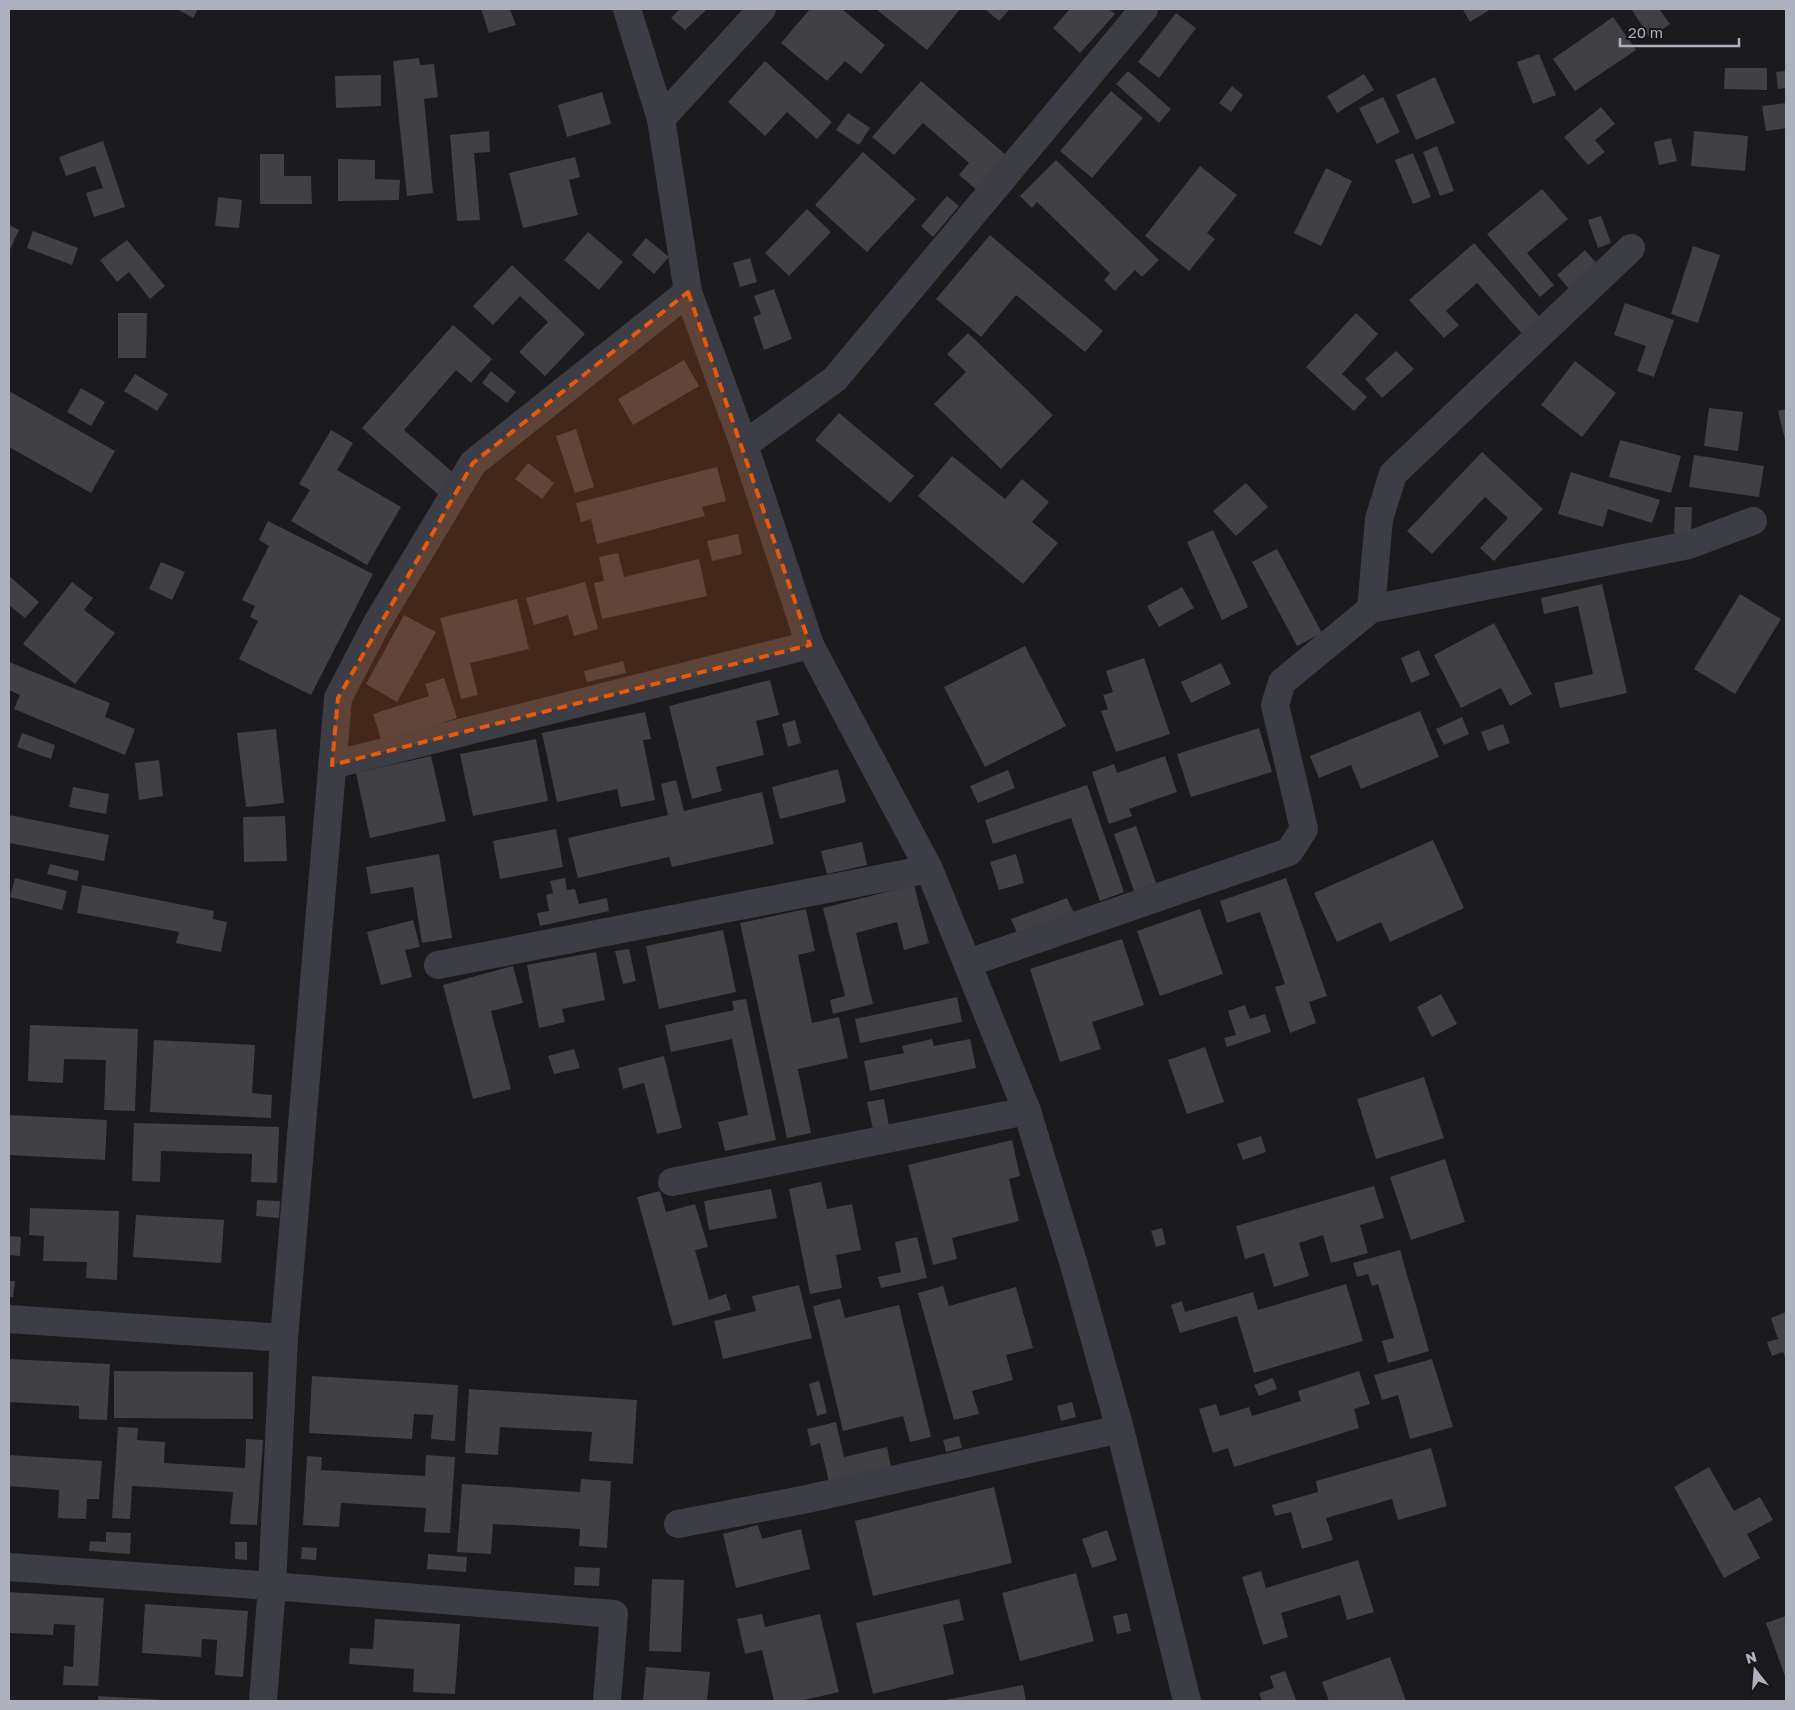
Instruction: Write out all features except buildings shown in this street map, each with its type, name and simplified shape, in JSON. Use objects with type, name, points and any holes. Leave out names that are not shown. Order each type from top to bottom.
[{"type":"street","points":[[627,9],[662,119],[688,292],[744,445],[810,645],[929,869],[1027,1111],[1074,1265],[1120,1429],[1187,1701]]},
{"type":"street","points":[[662,119],[762,9]]},
{"type":"street","points":[[744,445],[835,379],[1144,9]]},
{"type":"street","points":[[1371,609],[1379,519],[1393,474],[1631,248]]},
{"type":"street","points":[[263,1701],[272,1586],[284,1338],[338,698],[378,623],[473,463],[688,292]]},
{"type":"street","points":[[968,963],[1289,852],[1304,829],[1275,705],[1282,682],[1371,609],[1688,545],[1753,521]]},
{"type":"street","points":[[332,764],[810,645]]},
{"type":"street","points":[[438,965],[929,869]]},
{"type":"street","points":[[672,1182],[1027,1111]]},
{"type":"street","points":[[9,1319],[284,1338]]},
{"type":"street","points":[[678,1524],[807,1499],[1120,1429]]},
{"type":"street","points":[[9,1566],[614,1614],[607,1701]]},
{"type":"highlighted area","points":[[688,292],[810,645],[332,765],[338,698],[473,463]]}]
